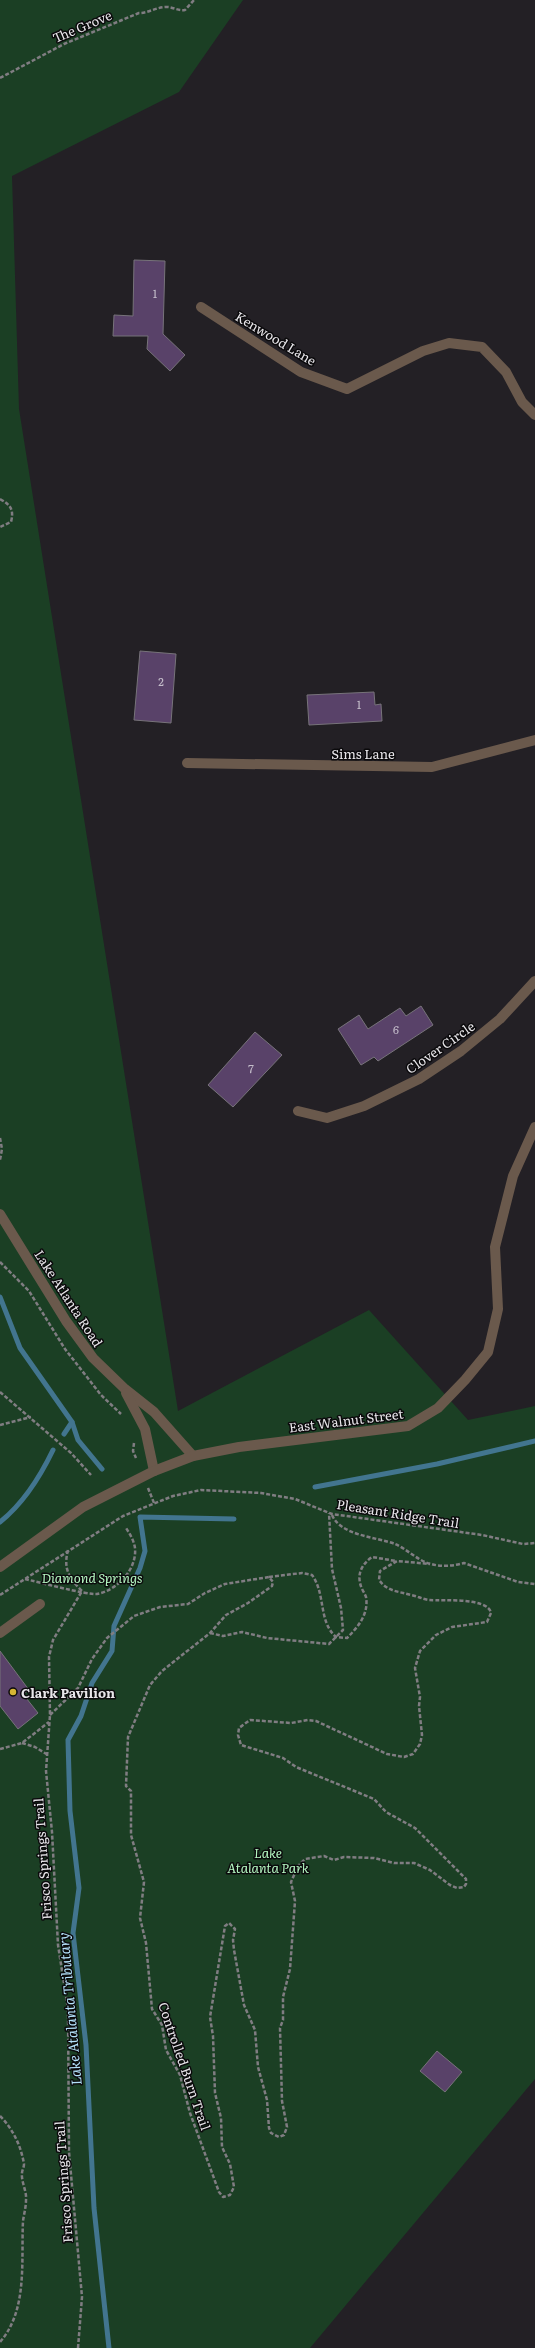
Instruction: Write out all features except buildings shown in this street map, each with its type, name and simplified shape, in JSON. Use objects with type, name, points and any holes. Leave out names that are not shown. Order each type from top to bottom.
[{"type":"street","name":"Kenwood Lane","points":[[201,307],[301,372],[347,389],[422,351],[450,344],[482,347],[506,372],[522,402],[535,415]]},
{"type":"street","name":"Sims Lane","points":[[186,763],[432,766],[535,740]]},
{"type":"street","name":"Clover Circle","points":[[298,1111],[327,1118],[364,1106],[419,1079],[461,1051],[500,1019],[535,981]]},
{"type":"street","name":"East Walnut Street","points":[[0,1567],[83,1507],[154,1471],[192,1456],[239,1447],[408,1426],[438,1408],[465,1380],[488,1352],[498,1309],[495,1247],[513,1176],[535,1127]]},
{"type":"street","name":"Lake Atlanta Road","points":[[0,1214],[66,1321],[93,1358],[125,1389],[154,1412],[192,1456]]},
{"type":"street","name":"Lake Atlanta Road","points":[[125,1389],[145,1429],[154,1471]]},
{"type":"street","points":[[0,1633],[40,1604]]},
{"type":"path","name":"The Grove","points":[[0,78],[64,44],[139,13],[147,13],[156,8],[168,6],[177,11],[185,10],[194,0]]},
{"type":"path","points":[[0,499],[8,504],[12,509],[13,514],[11,522],[0,527]]},
{"type":"path","points":[[0,1138],[2,1150],[0,1160]]},
{"type":"path","points":[[0,1262],[29,1291],[65,1349],[101,1395],[124,1417]]},
{"type":"path","points":[[0,1392],[31,1417],[71,1453],[90,1475]]},
{"type":"path","points":[[0,1425],[31,1417]]},
{"type":"path","points":[[134,1438],[133,1451],[136,1457]]},
{"type":"path","name":"Pleasant Ridge Trail","points":[[0,1595],[123,1516],[173,1496],[201,1490],[261,1493],[294,1499],[331,1513],[482,1535],[523,1544],[535,1543]]},
{"type":"path","points":[[151,1496],[154,1503]]},
{"type":"path","points":[[331,1513],[334,1519],[349,1530],[396,1544],[430,1564]]},
{"type":"path","points":[[210,1633],[223,1636],[242,1632],[267,1638],[329,1644],[343,1630],[341,1608],[332,1570],[331,1513]]},
{"type":"path","points":[[24,1579],[96,1594],[103,1592],[114,1586],[126,1575],[135,1558],[132,1538],[126,1528]]},
{"type":"path","points":[[68,1550],[65,1569],[71,1580],[82,1591]]},
{"type":"path","points":[[50,1715],[78,1688],[92,1659],[107,1638],[134,1616],[160,1607],[188,1604],[205,1593],[225,1584],[302,1572],[312,1575],[320,1590],[327,1625],[336,1637],[347,1638],[364,1617],[366,1597],[360,1580],[360,1570],[364,1563],[372,1557],[397,1561],[455,1566],[464,1563],[518,1582],[535,1584]]},
{"type":"path","name":"Controlled Burn Trail","points":[[269,1577],[273,1582],[272,1586],[248,1604],[226,1615],[210,1633],[162,1671],[150,1685],[128,1736],[126,1786],[132,1792],[131,1835],[144,1882],[140,1918],[146,1943],[152,2009],[162,2025],[166,2050],[180,2075],[190,2113],[219,2192],[226,2197],[233,2193],[234,2187],[230,2164],[222,2147],[221,2118],[215,2093],[213,2036],[210,2017],[225,1926],[229,1923],[235,1929],[233,1940],[234,1950],[244,2005],[255,2030],[258,2067],[266,2100],[269,2128],[271,2133],[279,2136],[284,2135],[287,2127],[282,2101],[280,2028],[283,2020],[283,1997],[290,1969],[295,1901],[291,1882],[298,1866],[305,1859],[313,1856],[324,1856],[334,1860],[344,1857],[374,1858],[394,1863],[404,1862],[422,1866],[457,1888],[464,1887],[466,1884],[466,1879],[415,1828],[386,1812],[374,1799],[296,1767],[283,1758],[241,1744],[239,1740],[240,1728],[250,1720],[291,1723],[312,1720],[362,1740],[387,1754],[404,1757],[413,1754],[420,1744],[422,1735],[419,1706],[420,1697],[415,1668],[420,1651],[436,1635],[445,1630],[468,1624],[487,1622],[492,1613],[487,1606],[465,1600],[426,1600],[409,1594],[396,1593],[383,1586],[379,1580],[380,1571],[397,1561]]},
{"type":"path","name":"Frisco Springs Trail","points":[[78,2348],[82,2297],[69,2152],[68,2009],[58,1945],[52,1832],[46,1771],[50,1715],[48,1657],[53,1640],[82,1591]]},
{"type":"path","points":[[0,1749],[22,1743],[49,1721]]},
{"type":"path","points":[[22,1743],[35,1747],[48,1755]]},
{"type":"path","points":[[0,2116],[11,2127],[18,2143],[24,2166],[22,2173],[26,2199],[23,2220],[23,2279],[9,2332],[0,2342]]},
{"type":"green space","name":"Lake Atalanta Park","points":[[0,0],[243,0],[179,92],[12,176],[19,409],[178,1411],[369,1310],[468,1420],[535,1406],[535,2079],[310,2348],[0,2348]]},
{"type":"waterway","name":"Lake Atalanta Tributary","points":[[0,1297],[20,1348],[72,1422],[78,1440],[102,1469]]},
{"type":"waterway","points":[[64,1434],[72,1422]]},
{"type":"waterway","points":[[315,1487],[437,1464],[535,1441]]},
{"type":"waterway","points":[[0,1522],[17,1507],[31,1489],[53,1450]]},
{"type":"waterway","name":"Lake Atalanta Tributary","points":[[109,2348],[94,2208],[86,2045],[73,1933],[79,1888],[70,1811],[68,1740],[81,1716],[92,1683],[112,1651],[114,1626],[140,1568],[145,1551],[140,1517],[234,1519]]},
{"type":"place","name":"Clark Pavilion","points":[[13,1692]]},
{"type":"park label","name":"Diamond Springs","points":[[92,1577]]}]
